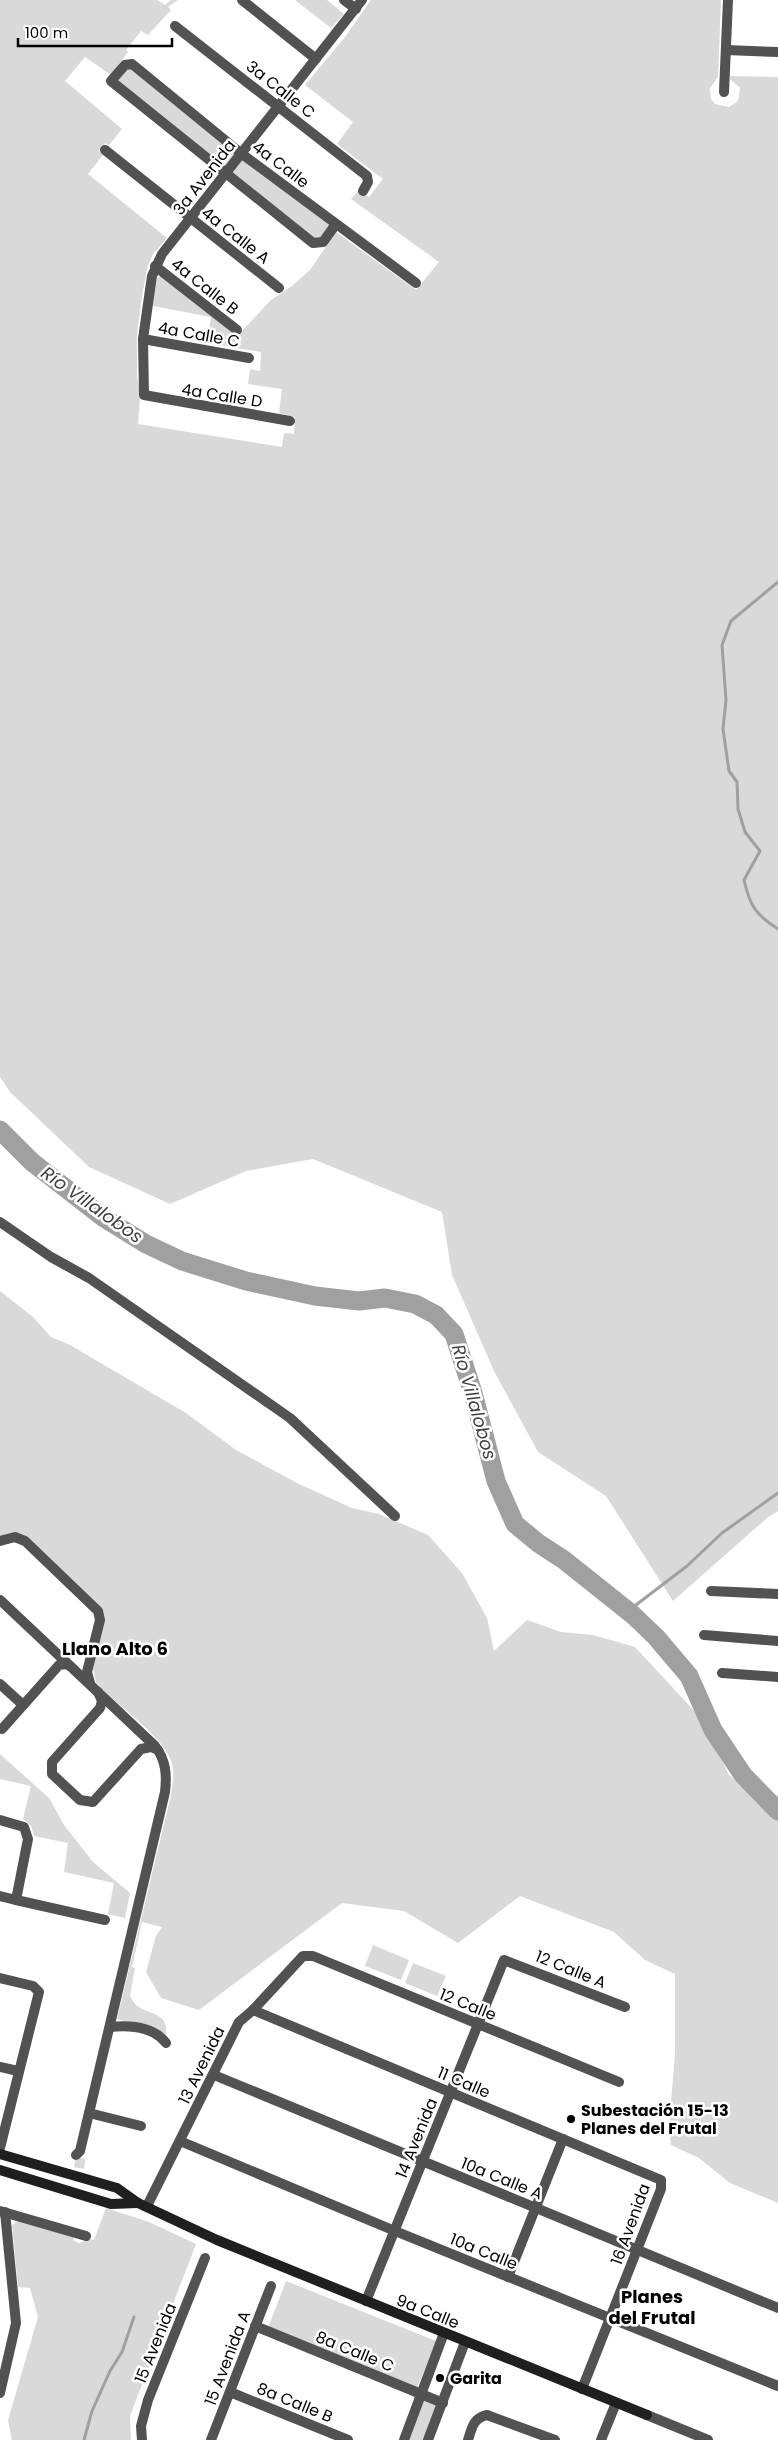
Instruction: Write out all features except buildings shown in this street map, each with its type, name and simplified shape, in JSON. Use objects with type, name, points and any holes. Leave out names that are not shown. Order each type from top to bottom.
[{"type":"street","points":[[242,0],[316,59]]},
{"type":"street","points":[[344,0],[356,9]]},
{"type":"street","name":"3a Avenida","points":[[150,398],[144,395],[143,391],[143,339],[155,266],[362,0]]},
{"type":"street","points":[[724,92],[728,0]]},
{"type":"street","name":"3a Calle C","points":[[176,26],[367,176],[368,182],[363,191]]},
{"type":"street","points":[[726,50],[778,52]]},
{"type":"street","name":"4a Calle","points":[[226,174],[111,81],[125,64],[132,64],[242,154],[416,283]]},
{"type":"street","name":"4a Calle A","points":[[105,150],[279,288]]},
{"type":"street","points":[[226,174],[313,243],[323,242],[336,224]]},
{"type":"street","name":"4a Calle B","points":[[155,266],[237,330]]},
{"type":"street","name":"4a Calle C","points":[[143,339],[249,358]]},
{"type":"street","name":"4a Calle D","points":[[150,398],[290,421]]},
{"type":"street","points":[[0,1222],[52,1257],[90,1278],[290,1418],[395,1516]]},
{"type":"street","points":[[0,1541],[15,1538],[25,1541],[98,1612],[100,1620],[87,1672],[102,1701],[100,1708],[52,1762],[52,1774],[80,1800],[93,1802],[141,1749],[151,1747],[159,1750]]},
{"type":"street","points":[[711,1591],[778,1594]]},
{"type":"street","points":[[0,1600],[159,1750],[165,1764],[165,1792],[79,2154]]},
{"type":"street","points":[[704,1635],[778,1641]]},
{"type":"street","points":[[2,1729],[58,1666],[66,1664],[70,1666]]},
{"type":"street","points":[[722,1673],[778,1677]]},
{"type":"street","points":[[0,1684],[23,1705]]},
{"type":"street","points":[[0,1820],[21,1825],[28,1834],[16,1900]]},
{"type":"street","points":[[0,1896],[105,1920]]},
{"type":"street","name":"13 Avenida","points":[[143,2205],[180,2141],[239,2022],[253,2010],[300,1958],[306,1955]]},
{"type":"street","name":"12 Calle","points":[[306,1955],[313,1956],[619,2082]]},
{"type":"street","name":"14 Avenida","points":[[366,2301],[506,1959]]},
{"type":"street","name":"12 Calle A","points":[[506,1959],[625,2007]]},
{"type":"street","points":[[0,1978],[33,1986],[39,1992],[0,2148]]},
{"type":"street","name":"11 Calle","points":[[253,2010],[656,2176],[662,2181]]},
{"type":"street","points":[[110,2027],[131,2026],[146,2029],[156,2033],[166,2043]]},
{"type":"street","points":[[0,2067],[18,2071]]},
{"type":"street","name":"10a Calle A","points":[[214,2075],[778,2308]]},
{"type":"street","points":[[89,2113],[141,2126]]},
{"type":"street","points":[[508,2278],[563,2139]]},
{"type":"street","name":"10a Calle","points":[[180,2141],[508,2278],[778,2386]]},
{"type":"street","name":"9a Calle","points":[[0,2154],[75,2171],[117,2188],[143,2205],[217,2240],[708,2440]]},
{"type":"street","points":[[0,2170],[111,2204],[143,2205]]},
{"type":"street","name":"16 Avenida","points":[[582,2389],[661,2189],[662,2181]]},
{"type":"street","points":[[0,2393],[16,2324],[2,2211],[86,2236]]},
{"type":"street","name":"15 Avenida","points":[[142,2440],[141,2426],[148,2400],[205,2258]]},
{"type":"street","name":"15 Avenida A","points":[[212,2440],[271,2286]]},
{"type":"street","name":"8a Calle C","points":[[255,2326],[443,2403]]},
{"type":"street","points":[[404,2440],[444,2334]]},
{"type":"street","points":[[428,2440],[465,2342]]},
{"type":"street","name":"8a Calle B","points":[[230,2392],[348,2440]]},
{"type":"street","points":[[601,2440],[616,2403]]},
{"type":"street","points":[[468,2440],[476,2420],[487,2416],[532,2436],[555,2440]]},
{"type":"shaded area","points":[[0,0],[157,0],[165,5],[171,0],[178,0],[168,7],[171,10],[148,35],[141,31],[126,50],[128,52],[111,75],[85,57],[65,81],[122,129],[109,145],[105,143],[99,151],[103,155],[88,174],[167,238],[153,254],[148,265],[142,296],[137,335],[137,374],[140,398],[138,424],[282,447],[284,433],[294,434],[295,417],[279,413],[282,389],[248,384],[250,369],[260,371],[261,352],[207,343],[211,317],[153,306],[157,278],[161,276],[238,335],[271,300],[292,286],[310,270],[336,232],[416,290],[439,262],[351,199],[358,191],[369,197],[383,179],[337,144],[353,122],[305,85],[345,37],[371,0],[721,0],[718,77],[710,88],[711,99],[715,104],[729,107],[738,101],[740,88],[730,79],[730,76],[778,77],[778,1511],[767,1518],[673,1601],[606,1496],[538,1452],[494,1371],[452,1275],[442,1212],[313,1159],[246,1171],[170,1204],[89,1167],[10,1092],[0,1077]]},
{"type":"shaded area","points":[[295,0],[327,0],[344,14],[331,28]]},
{"type":"shaded area","points":[[132,64],[336,224],[313,243],[111,81]]},
{"type":"shaded area","points":[[0,1291],[33,1317],[51,1337],[70,1345],[186,1413],[236,1450],[299,1484],[352,1508],[379,1514],[428,1535],[462,1573],[487,1618],[494,1651],[527,1620],[561,1632],[593,1635],[635,1647],[700,1717],[729,1775],[778,1817],[778,2203],[730,2183],[699,2158],[671,2145],[669,2125],[675,2054],[675,1974],[645,1960],[614,1932],[520,1896],[458,1943],[404,1911],[342,1903],[199,2010],[161,1998],[146,1972],[156,1936],[162,1927],[142,1922],[132,1967],[135,1968],[130,1995],[139,2007],[163,2020],[166,2026],[166,2035],[156,2029],[117,2019],[171,1795],[173,1768],[168,1754],[160,1743],[96,1682],[93,1668],[104,1621],[25,1535],[16,1532],[0,1536]]},
{"type":"shaded area","points":[[0,1754],[49,1798],[64,1825],[93,1862],[130,1893],[125,1918],[108,1914],[114,1883],[64,1872],[68,1843],[34,1836],[31,1826],[23,1819],[31,1786],[0,1779]]},
{"type":"shaded area","points":[[373,1945],[409,1960],[401,1980],[365,1966]]},
{"type":"shaded area","points":[[413,1963],[446,1976],[437,1996],[405,1983]]},
{"type":"shaded area","points":[[106,2208],[149,2222],[196,2244],[130,2416],[131,2440],[12,2440],[8,2420],[38,2317],[30,2288],[18,2287],[12,2225],[18,2221],[73,2237],[74,2241],[79,2243],[90,2239],[94,2240]]},
{"type":"shaded area","points":[[286,2281],[436,2341],[417,2388],[268,2328]]},
{"type":"shaded area","points":[[422,2398],[441,2405],[427,2440],[406,2440]]},
{"type":"waterway","points":[[778,582],[731,621],[722,645],[726,700],[723,729],[729,771],[737,782],[738,809],[745,832],[760,851],[744,880],[751,903],[755,909],[764,919],[778,929]]},
{"type":"waterway","name":"Río Villalobos","points":[[0,1130],[32,1162],[104,1218],[146,1244],[182,1261],[246,1281],[315,1296],[359,1301],[385,1298],[415,1304],[436,1315],[454,1334],[473,1393],[496,1481],[515,1524],[633,1615],[656,1637],[689,1676],[713,1730],[743,1775],[778,1811]]},
{"type":"waterway","points":[[628,1611],[687,1566],[722,1533],[778,1493]]},
{"type":"waterway","points":[[84,2440],[92,2411],[110,2371],[122,2352],[134,2317]]},
{"type":"tunnel","points":[[79,2168],[81,2156]]},
{"type":"place","name":"Subestación 15-13 Planes del Frutal","points":[[571,2119]]},
{"type":"place","name":"Garita","points":[[440,2378]]},
{"type":"district","name":"Llano Alto 6","points":[[115,1649]]},
{"type":"district","name":"Planes del Frutal","points":[[652,2307]]}]
